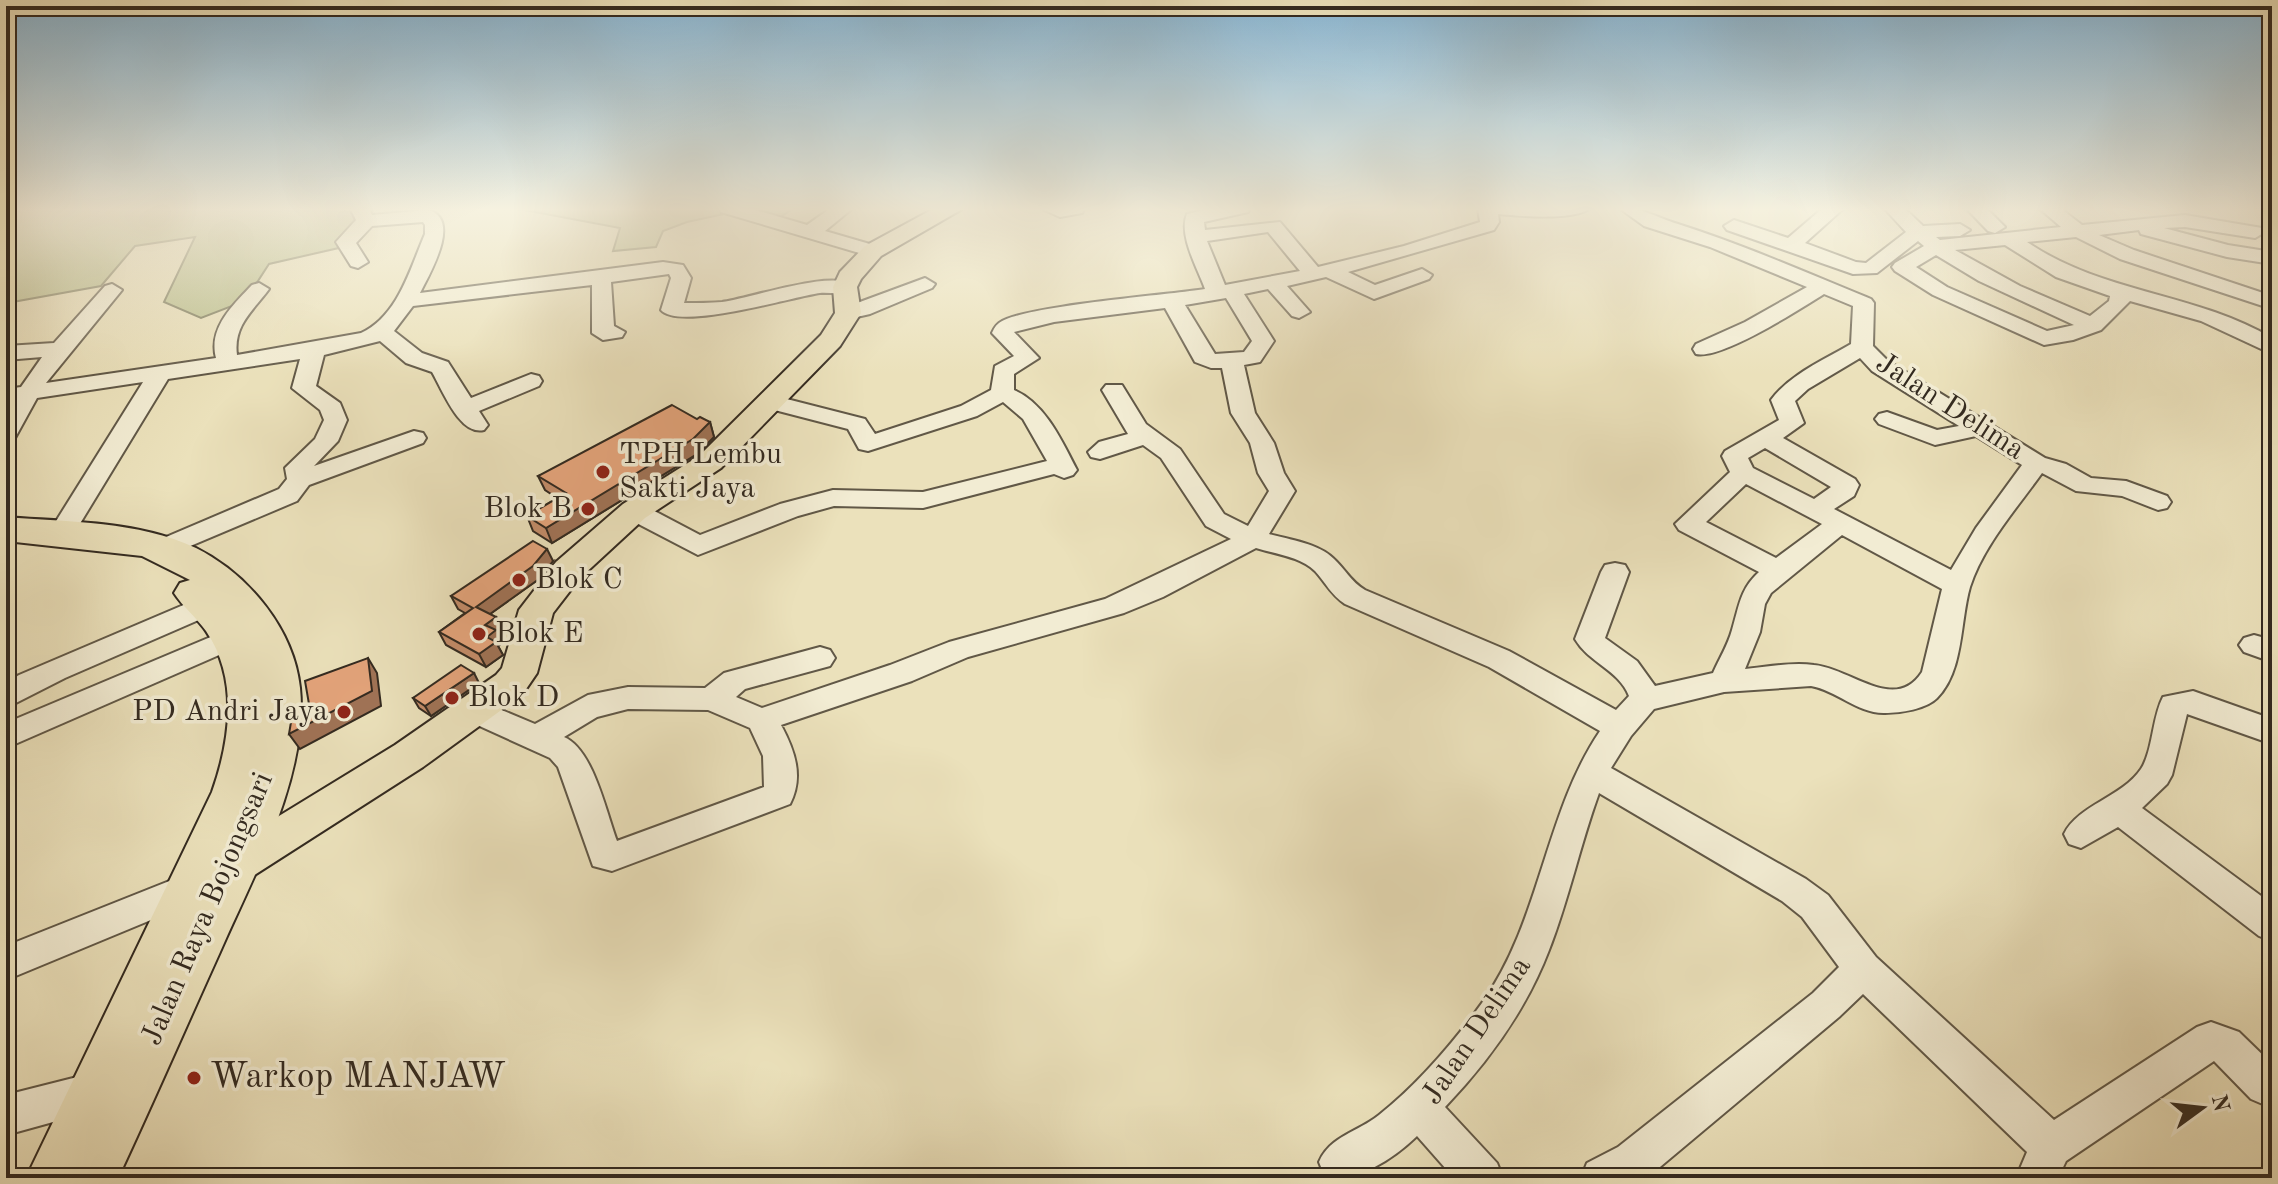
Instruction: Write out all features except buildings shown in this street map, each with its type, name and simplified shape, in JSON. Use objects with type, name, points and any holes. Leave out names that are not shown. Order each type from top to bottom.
[{"type":"highway","name":"Jalan Raya Bojongsari","points":[[6,529],[162,549],[191,563],[223,585],[258,626],[275,667],[279,689],[278,728],[272,761],[97,1092],[56,1178]]},
{"type":"highway","points":[[6,545],[104,557],[140,566],[170,579],[219,621]]},
{"type":"highway","name":"Jalan Raya Bojongsari","points":[[87,1178],[212,877],[230,802],[244,764],[251,731],[247,679],[219,621]]},
{"type":"main road","points":[[212,877],[409,756],[475,711],[519,673],[532,622],[544,599],[582,556],[634,511],[697,473],[839,332],[853,270],[860,263]]},
{"type":"street","points":[[17,394],[315,350],[366,338],[381,331],[405,301],[421,263]]},
{"type":"street","points":[[1172,301],[1203,357],[1211,361],[1232,361],[1252,357],[1263,341],[1258,329],[1224,291],[1210,263]]},
{"type":"street","points":[[1312,263],[1322,273],[1374,293],[1422,275]]},
{"type":"street","points":[[1002,393],[1003,371],[1028,358],[1003,333],[1005,328],[1074,310],[1172,301],[1361,263]]},
{"type":"street","name":"Jalan Delima","points":[[1482,1178],[1418,1107],[1462,1059],[1510,992],[1531,950],[1579,796],[1620,727],[1645,698],[1668,696],[1724,681],[1822,676],[1869,699],[1882,702],[1912,698],[1926,691],[1937,674],[1957,585],[1985,534],[2036,463],[1880,366],[1862,347],[1866,306],[1765,263]]},
{"type":"street","points":[[1842,263],[1861,270],[1879,263]]},
{"type":"street","points":[[1908,263],[1902,267],[1910,275],[1953,298],[2044,338],[2093,325],[2119,303],[2121,292]]},
{"type":"street","points":[[1966,263],[1997,282],[2093,325]]},
{"type":"street","points":[[2048,263],[2121,292],[2208,315],[2241,328],[2272,347]]},
{"type":"street","points":[[2155,263],[2230,286],[2272,303]]},
{"type":"street","points":[[405,301],[676,269],[681,278],[670,309],[723,308],[813,288],[863,310],[925,284]]},
{"type":"street","points":[[598,278],[603,287],[603,333],[614,332]]},
{"type":"street","points":[[1272,282],[1299,312]]},
{"type":"street","points":[[1704,349],[1753,327],[1822,287]]},
{"type":"street","points":[[228,363],[223,341],[228,327],[259,289]]},
{"type":"street","points":[[6,433],[17,394],[93,316],[112,290]]},
{"type":"street","points":[[381,331],[414,358],[440,367],[470,417],[531,381]]},
{"type":"street","points":[[1862,347],[1800,384],[1783,400],[1792,423],[1734,456],[1743,473],[1957,585]]},
{"type":"street","points":[[6,353],[60,349]]},
{"type":"street","points":[[300,480],[297,468],[325,443],[335,419],[327,405],[304,388],[306,372],[315,350]]},
{"type":"street","points":[[761,720],[901,673],[959,649],[1114,606],[1153,590],[1253,539],[1282,491],[1271,473],[1262,443],[1243,413],[1232,361]]},
{"type":"street","points":[[61,534],[161,371]]},
{"type":"street","points":[[1114,390],[1130,420],[1145,437],[1171,454],[1192,490],[1215,520],[1253,539],[1302,552],[1323,563],[1344,590],[1355,597],[1499,659],[1620,727]]},
{"type":"street","points":[[771,402],[857,424],[868,444],[969,411],[1002,393]]},
{"type":"street","points":[[634,511],[698,546],[789,510],[833,498],[923,500],[1063,468],[1025,410],[1016,399],[1002,393]]},
{"type":"street","points":[[1887,419],[1935,438],[1977,429]]},
{"type":"street","points":[[1100,452],[1145,437]]},
{"type":"street","points":[[162,549],[288,495],[300,480],[414,438]]},
{"type":"street","points":[[1767,439],[1847,487],[1816,509]]},
{"type":"street","points":[[2036,463],[2057,469],[2097,489],[2126,489],[2158,502]]},
{"type":"street","points":[[1743,473],[1688,524],[1778,570]]},
{"type":"street","points":[[1724,681],[1746,632],[1751,604],[1760,587],[1840,523]]},
{"type":"street","points":[[1615,572],[1590,639],[1597,648],[1633,672],[1645,698]]},
{"type":"street","points":[[6,697],[70,662],[170,626],[219,621]]},
{"type":"street","points":[[6,736],[139,679],[219,621]]},
{"type":"street","points":[[133,640],[139,679]]},
{"type":"street","points":[[711,699],[735,681],[820,658]]},
{"type":"street","points":[[475,711],[561,749],[572,761],[605,856],[612,857],[778,795],[781,764],[769,731],[761,720],[711,699],[628,698],[604,702],[571,715],[538,738]]},
{"type":"street","points":[[2081,834],[2119,809],[2156,775],[2174,705],[2193,702],[2272,732]]},
{"type":"street","points":[[1592,773],[1794,890],[1815,906],[1863,969],[2044,1162],[2211,1040],[2225,1045],[2265,1085]]},
{"type":"street","points":[[2119,809],[2272,925]]},
{"type":"street","points":[[6,963],[212,877]]},
{"type":"street","points":[[1602,1178],[1633,1162],[1816,1013],[1863,969]]},
{"type":"street","points":[[6,1115],[97,1092]]},
{"type":"street","points":[[1340,1162],[1392,1131],[1418,1107]]},
{"type":"green space","points":[[7,263],[120,263],[101,286],[7,303]]},
{"type":"green space","points":[[182,263],[272,263],[245,301],[201,318],[164,302]]},
{"type":"place","name":"TPH Lembu Sakti Jaya","points":[[603,472]]},
{"type":"place","name":"Blok B","points":[[588,509]]},
{"type":"place","name":"Blok C","points":[[519,580]]},
{"type":"place","name":"Blok E","points":[[479,634]]},
{"type":"place","name":"Blok D","points":[[452,698]]},
{"type":"place","name":"PD Andri Jaya","points":[[344,712]]},
{"type":"place","name":"Warkop MANJAW","points":[[194,1078]]}]
